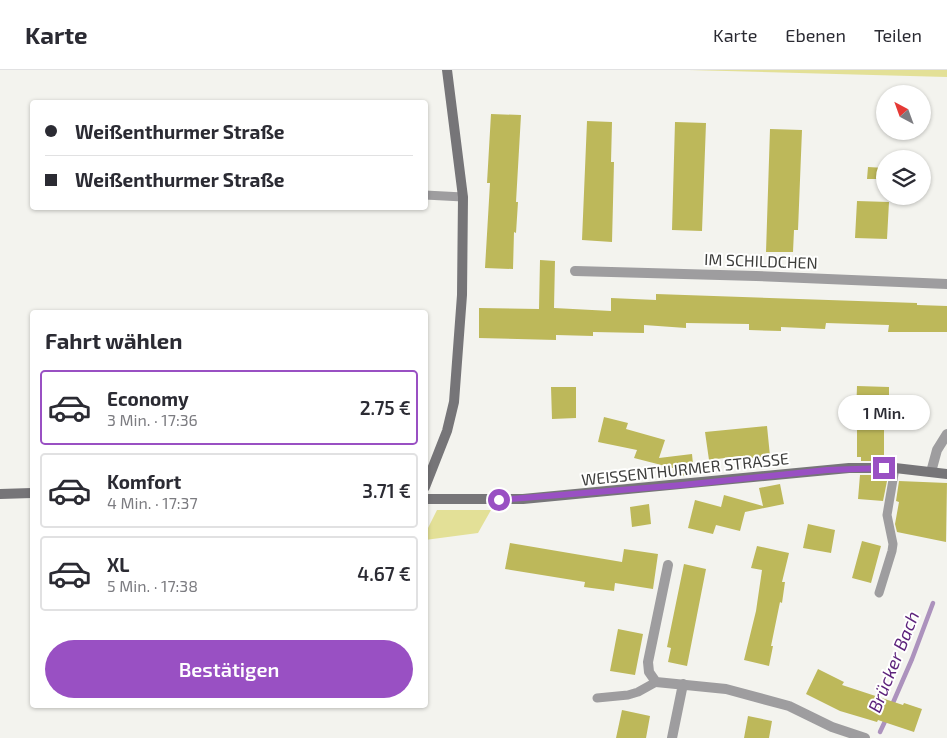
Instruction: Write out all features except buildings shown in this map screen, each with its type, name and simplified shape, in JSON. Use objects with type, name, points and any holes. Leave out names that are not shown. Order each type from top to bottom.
[{"type":"main road","points":[[428,479],[446,431],[454,402],[462,295],[463,197],[448,70]]},
{"type":"main road","name":"WEISSENTHURMER STRASSE","points":[[428,499],[523,499],[827,470],[895,468],[947,474]]},
{"type":"main road","points":[[0,494],[30,493]]},
{"type":"street","name":"IM SCHILDCHEN","points":[[574,271],[947,284]]},
{"type":"street","points":[[931,472],[937,450],[947,434]]},
{"type":"street","points":[[668,565],[648,662],[649,672],[656,682],[726,689],[789,706],[832,727],[865,738]]},
{"type":"street","points":[[672,738],[683,684]]},
{"type":"lane","points":[[428,195],[463,197]]},
{"type":"lane","points":[[879,593],[893,544],[887,516],[895,468]]},
{"type":"lane","points":[[597,698],[628,695],[656,682]]},
{"type":"shaded area","points":[[689,70],[947,70],[947,77]]},
{"type":"shaded area","points":[[437,510],[491,510],[478,533],[428,540],[428,528]]},
{"type":"waterway","name":"Brücker Bach","points":[[892,705],[933,603]]},
{"type":"waterway","name":"Brücker Bach","points":[[880,732],[887,717]]},
{"type":"route","points":[[499,500],[682,485],[827,470],[884,468]]}]
